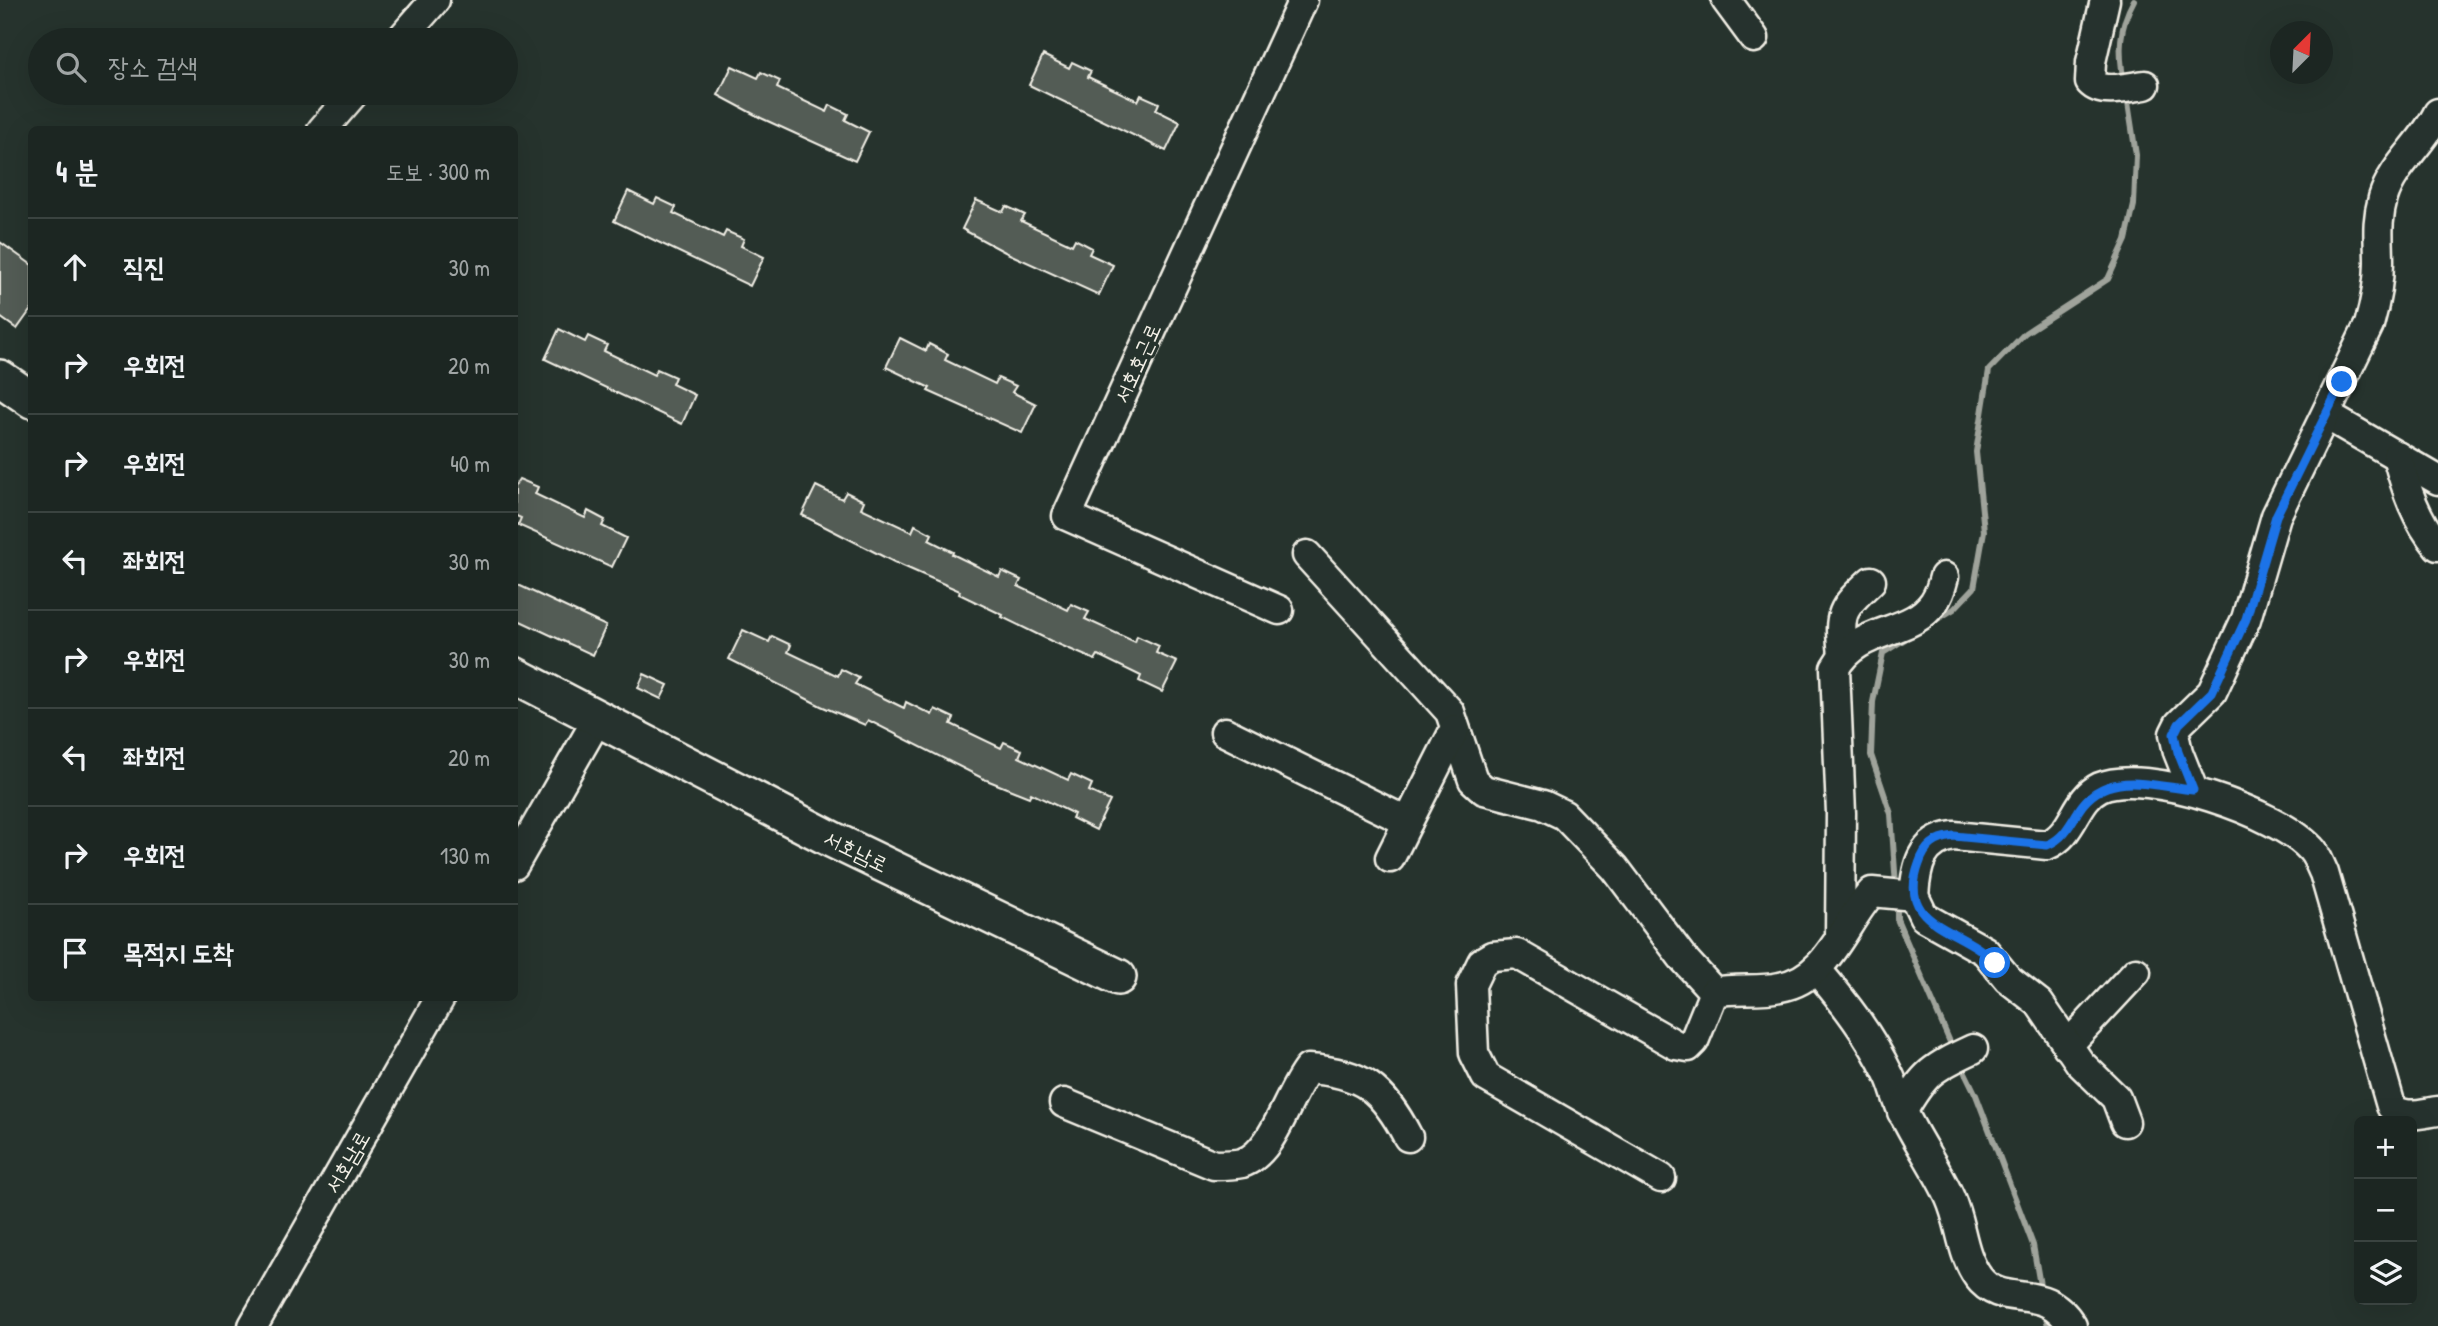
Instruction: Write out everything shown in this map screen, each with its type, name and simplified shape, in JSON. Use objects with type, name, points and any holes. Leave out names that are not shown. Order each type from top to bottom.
[{"type":"main road","name":"서호남로","points":[[518,677],[833,840],[1118,977]]},
{"type":"street","points":[[410,28],[435,0]]},
{"type":"street","name":"서호호근로","points":[[1279,610],[1068,516],[1303,0]]},
{"type":"street","points":[[1726,0],[1754,38]]},
{"type":"street","points":[[2105,0],[2091,62],[2090,82],[2095,88],[2132,87]]},
{"type":"street","points":[[325,126],[344,105]]},
{"type":"street","points":[[2193,790],[2174,734],[2179,724],[2212,692],[2246,619],[2276,516],[2369,325],[2377,297],[2379,260],[2376,229],[2384,197],[2396,170],[2416,148],[2438,113]]},
{"type":"street","points":[[2326,415],[2438,481]]},
{"type":"street","points":[[2397,456],[2407,493],[2421,523],[2438,546]]},
{"type":"street","points":[[1307,555],[1439,697],[1450,712],[1473,780],[1484,790],[1543,805],[1564,815],[1615,868],[1682,957],[1714,992]]},
{"type":"street","points":[[1839,939],[1841,813],[1835,668],[1853,644],[1926,611],[1936,601],[1944,576]]},
{"type":"street","points":[[1843,654],[1839,622],[1850,600],[1871,581]]},
{"type":"street","points":[[518,858],[598,718]]},
{"type":"street","points":[[1390,858],[1455,729]]},
{"type":"street","points":[[1225,732],[1408,822]]},
{"type":"street","points":[[1902,895],[1927,848],[1939,838],[1954,836],[2047,845],[2059,841],[2088,796],[2100,787],[2119,783],[2193,790],[2260,816],[2294,834],[2313,851],[2324,873],[2391,1106],[2401,1114],[2438,1111]]},
{"type":"street","points":[[1714,992],[1780,987],[1800,981],[1817,970],[1872,892],[1902,895],[1924,917],[1985,951],[2008,979],[2039,1003],[2067,1046],[2116,1098],[2125,1122]]},
{"type":"street","points":[[1661,1178],[1486,1077],[1474,1053],[1471,985],[1482,962],[1492,956],[1517,954],[1676,1045],[1688,1046],[1694,1041],[1714,992]]},
{"type":"street","points":[[1817,970],[1856,1016],[1889,1076],[1902,1112],[1951,1200],[1966,1260],[1981,1281],[2012,1296],[2057,1310]]},
{"type":"street","points":[[2067,1046],[2136,972]]},
{"type":"street","name":"서호남로","points":[[253,1326],[438,1001]]},
{"type":"street","points":[[1902,1112],[1920,1080],[1959,1056]]},
{"type":"street","points":[[1065,1103],[1214,1165],[1240,1164],[1254,1157],[1266,1145],[1299,1080],[1308,1069],[1341,1071],[1373,1087],[1392,1107],[1408,1136]]},
{"type":"building","points":[[1043,55],[1069,68],[1072,62],[1091,71],[1088,77],[1138,101],[1141,95],[1159,103],[1156,110],[1180,122],[1166,151],[1029,85]]},
{"type":"building","points":[[732,66],[758,78],[761,72],[780,81],[777,88],[827,112],[830,105],[848,114],[845,120],[869,132],[855,161],[718,95]]},
{"type":"building","points":[[628,191],[654,204],[657,198],[676,207],[673,213],[723,237],[726,231],[744,239],[741,246],[764,257],[750,286],[614,221]]},
{"type":"building","points":[[976,200],[1003,212],[1006,206],[1025,215],[1021,221],[1072,245],[1075,239],[1092,248],[1089,254],[1113,265],[1099,295],[962,229]]},
{"type":"building","points":[[0,242],[28,262],[28,314],[17,329],[0,317]]},
{"type":"building","points":[[559,329],[585,342],[588,336],[607,345],[604,351],[654,375],[657,369],[675,377],[672,384],[695,395],[682,424],[545,359]]},
{"type":"building","points":[[900,338],[926,351],[929,344],[948,354],[945,360],[995,384],[998,378],[1016,386],[1012,392],[1036,404],[1022,433],[928,391],[930,388],[886,367]]},
{"type":"building","points":[[518,481],[538,487],[535,494],[585,518],[588,511],[605,520],[602,526],[626,538],[612,567],[518,525],[521,518],[518,517]]},
{"type":"building","points":[[816,486],[842,499],[846,492],[864,501],[861,508],[912,532],[915,525],[932,534],[929,540],[953,552],[952,554],[999,577],[1002,571],[1021,580],[1018,586],[1068,610],[1071,604],[1089,612],[1085,619],[1135,642],[1137,636],[1159,646],[1156,653],[1177,662],[1162,692],[1139,681],[1141,676],[1098,655],[1095,660],[1051,641],[959,594],[960,591],[894,562],[802,515]]},
{"type":"building","points":[[518,585],[606,626],[593,655],[518,620]]},
{"type":"building","points":[[743,630],[769,642],[772,636],[791,645],[788,652],[838,676],[841,669],[859,678],[855,684],[904,708],[906,702],[932,715],[935,709],[954,718],[951,724],[1001,748],[1004,742],[1022,750],[1019,757],[1068,780],[1071,774],[1092,784],[1089,791],[1110,801],[1096,830],[1072,818],[1074,814],[1031,793],[1029,797],[984,779],[868,720],[865,725],[821,706],[729,659]]},
{"type":"building","points":[[644,674],[668,685],[661,699],[638,688]]},
{"type":"waterway","points":[[2124,82],[2121,40],[2125,20],[2134,0]]},
{"type":"waterway","points":[[1931,623],[1954,609],[1974,588],[1984,531],[1976,452],[1989,370],[2025,333],[2108,279],[2126,240],[2134,205],[2136,155],[2127,96]]},
{"type":"waterway","points":[[1896,886],[1891,814],[1871,755],[1873,702],[1883,653],[1913,634]]},
{"type":"waterway","points":[[1897,900],[1897,919],[1953,1049]]},
{"type":"waterway","points":[[1960,1062],[1976,1095],[2033,1245],[2041,1291]]},
{"type":"waterway","points":[[2045,1312],[2048,1326]]},
{"type":"route","points":[[1995,963],[1985,951],[1939,928],[1924,917],[1914,896],[1916,873],[1921,858],[1927,848],[1939,838],[1954,836],[2047,845],[2059,841],[2088,796],[2100,787],[2119,783],[2193,790],[2174,734],[2179,724],[2212,692],[2246,619],[2265,545],[2276,516],[2342,382]]}]
